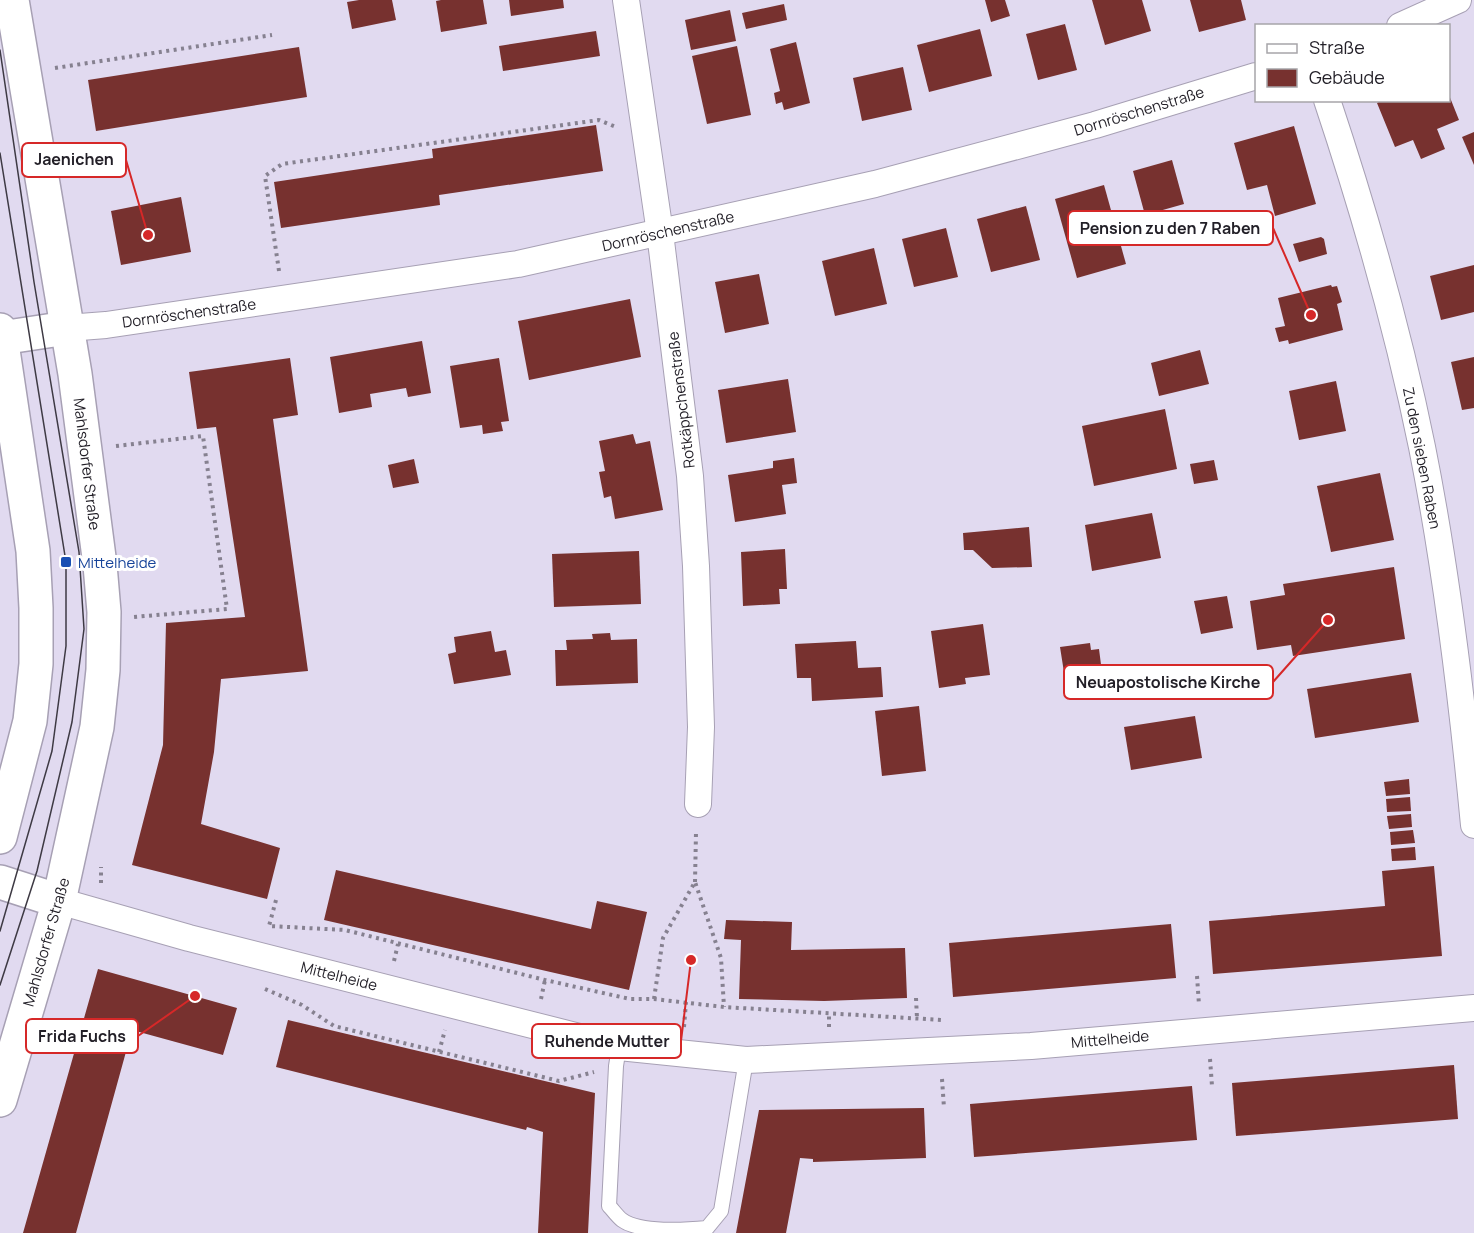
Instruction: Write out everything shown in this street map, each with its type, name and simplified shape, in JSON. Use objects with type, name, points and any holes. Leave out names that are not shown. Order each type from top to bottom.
[{"type":"main road","name":"Mahlsdorfer Straße","points":[[0,1100],[59,901],[97,727],[103,670],[104,612],[100,566],[67,328],[12,0]]},
{"type":"main road","points":[[0,837],[30,721],[36,664],[33,551],[0,335],[67,328]]},
{"type":"main road","points":[[0,882],[59,901]]},
{"type":"street","name":"Rotkäppchenstraße","points":[[626,0],[660,232],[689,465],[696,557],[701,726],[698,804]]},
{"type":"street","points":[[1404,24],[1458,0]]},
{"type":"street","name":"Dornröschenstraße","points":[[67,328],[105,325],[518,264],[897,178],[1102,123],[1255,77]]},
{"type":"street","name":"Zu den sieben Raben","points":[[1328,102],[1375,252],[1422,447],[1457,664],[1474,825]]},
{"type":"street","name":"Mittelheide","points":[[59,901],[618,1056],[746,1060],[1031,1046],[1474,1008]]},
{"type":"lane","points":[[618,1056],[609,1206],[623,1221],[642,1228],[685,1230],[707,1228],[721,1211],[746,1060]]},
{"type":"path","points":[[54,68],[272,35]]},
{"type":"path","points":[[279,272],[265,176],[282,164],[599,120],[618,128]]},
{"type":"path","points":[[110,447],[203,436],[227,609],[130,618]]},
{"type":"path","points":[[696,843],[695,882],[721,958],[724,1007]]},
{"type":"path","points":[[654,999],[663,938],[695,882]]},
{"type":"path","points":[[276,900],[269,926],[345,930],[630,999],[947,1020]]},
{"type":"path","points":[[392,968],[398,944]]},
{"type":"path","points":[[539,1005],[545,980]]},
{"type":"path","points":[[261,987],[302,1005],[334,1026],[559,1081],[618,1056]]},
{"type":"path","points":[[916,999],[917,1018]]},
{"type":"path","points":[[684,1028],[686,1002]]},
{"type":"path","points":[[439,1052],[446,1023]]},
{"type":"path","points":[[1210,1059],[1212,1086]]},
{"type":"path","points":[[942,1078],[944,1108]]},
{"type":"building","points":[[392,0],[396,20],[352,29],[347,2]]},
{"type":"building","points":[[483,0],[487,24],[441,32],[436,1]]},
{"type":"building","points":[[509,0],[563,0],[564,8],[511,16]]},
{"type":"building","points":[[985,0],[1005,0],[1010,16],[991,22]]},
{"type":"building","points":[[1092,0],[1142,0],[1151,31],[1105,45]]},
{"type":"building","points":[[1190,0],[1241,0],[1246,20],[1199,32]]},
{"type":"building","points":[[784,4],[787,20],[746,29],[742,13]]},
{"type":"building","points":[[730,10],[736,41],[691,50],[685,20]]},
{"type":"building","points":[[1065,24],[1077,70],[1038,80],[1026,34]]},
{"type":"building","points":[[980,29],[992,76],[929,92],[917,45]]},
{"type":"building","points":[[596,31],[600,56],[503,71],[499,46]]},
{"type":"building","points":[[796,42],[810,103],[784,110],[782,102],[776,104],[774,93],[780,91],[770,49]]},
{"type":"building","points":[[737,46],[751,115],[707,124],[692,56]]},
{"type":"building","points":[[299,47],[307,97],[96,131],[88,80]]},
{"type":"building","points":[[903,67],[912,110],[862,121],[853,78]]},
{"type":"building","points":[[1450,98],[1459,120],[1437,129],[1445,149],[1421,159],[1413,140],[1395,147],[1377,103],[1450,102]]},
{"type":"building","points":[[596,125],[603,171],[439,195],[440,205],[281,228],[274,182],[433,158],[432,149]]},
{"type":"building","points":[[1294,126],[1316,204],[1275,216],[1267,185],[1247,190],[1234,143]]},
{"type":"building","points":[[1474,132],[1474,165],[1462,137]]},
{"type":"building","points":[[1172,160],[1184,204],[1145,215],[1133,171]]},
{"type":"building","points":[[1104,185],[1126,264],[1077,278],[1055,199]]},
{"type":"building","points":[[181,197],[191,252],[121,265],[111,211]]},
{"type":"building","points":[[1026,206],[1040,260],[991,272],[977,219]]},
{"type":"building","points":[[946,228],[958,277],[914,287],[902,239]]},
{"type":"building","points":[[1321,237],[1324,239],[1327,254],[1299,262],[1293,244]]},
{"type":"building","points":[[874,248],[887,304],[835,316],[822,261]]},
{"type":"building","points":[[1474,265],[1474,312],[1441,320],[1430,276]]},
{"type":"building","points":[[759,274],[769,324],[725,333],[715,282]]},
{"type":"building","points":[[1331,285],[1332,287],[1337,286],[1342,302],[1337,304],[1343,330],[1289,344],[1288,340],[1279,342],[1275,328],[1285,326],[1278,298]]},
{"type":"building","points":[[630,299],[641,357],[529,380],[518,321]]},
{"type":"building","points":[[422,341],[431,393],[408,397],[406,388],[370,394],[372,407],[339,413],[330,357]]},
{"type":"building","points":[[1200,350],[1209,384],[1159,396],[1151,363]]},
{"type":"building","points":[[1474,357],[1474,408],[1462,410],[1451,362]]},
{"type":"building","points":[[290,358],[298,415],[273,419],[308,671],[221,679],[214,752],[201,824],[280,848],[267,899],[132,865],[163,745],[166,623],[245,617],[216,427],[197,429],[189,372]]},
{"type":"building","points":[[499,358],[509,421],[501,422],[503,431],[483,434],[482,425],[460,428],[450,366]]},
{"type":"building","points":[[788,379],[796,432],[726,443],[718,390]]},
{"type":"building","points":[[1336,381],[1346,431],[1299,440],[1289,391]]},
{"type":"building","points":[[1165,409],[1177,469],[1094,486],[1082,426]]},
{"type":"building","points":[[633,434],[636,444],[650,441],[663,510],[615,519],[611,496],[604,498],[599,472],[605,471],[599,441]]},
{"type":"building","points":[[794,458],[797,483],[782,485],[786,514],[735,522],[728,475],[773,468],[773,461]]},
{"type":"building","points":[[414,459],[419,483],[393,488],[388,465]]},
{"type":"building","points":[[1214,460],[1218,480],[1194,484],[1190,464]]},
{"type":"building","points":[[1380,473],[1394,540],[1331,552],[1317,486]]},
{"type":"building","points":[[1152,513],[1161,558],[1092,571],[1085,525]]},
{"type":"building","points":[[1029,527],[1032,567],[992,568],[973,550],[964,550],[963,533]]},
{"type":"building","points":[[785,549],[787,589],[779,589],[780,604],[743,606],[741,552]]},
{"type":"building","points":[[639,551],[641,604],[554,607],[552,554]]},
{"type":"building","points":[[1394,567],[1405,639],[1293,656],[1291,645],[1257,650],[1250,601],[1285,595],[1283,584]]},
{"type":"building","points":[[1227,596],[1233,628],[1201,634],[1194,601]]},
{"type":"building","points":[[983,624],[990,675],[965,678],[966,684],[939,688],[931,631]]},
{"type":"building","points":[[491,631],[495,652],[506,650],[511,675],[454,684],[448,654],[456,652],[454,637]]},
{"type":"building","points":[[610,633],[611,640],[637,639],[638,683],[556,686],[555,650],[567,650],[566,640],[593,639],[592,634]]},
{"type":"building","points":[[856,641],[858,668],[881,667],[883,697],[812,701],[811,678],[797,678],[795,644]]},
{"type":"building","points":[[1090,643],[1091,650],[1099,649],[1103,680],[1066,685],[1060,647]]},
{"type":"building","points":[[1411,673],[1419,722],[1315,738],[1307,689]]},
{"type":"building","points":[[919,706],[926,771],[882,776],[875,711]]},
{"type":"building","points":[[1195,716],[1202,758],[1131,770],[1124,727]]},
{"type":"building","points":[[1409,779],[1410,794],[1386,796],[1384,782]]},
{"type":"building","points":[[1410,797],[1411,811],[1387,812],[1386,799]]},
{"type":"building","points":[[1411,814],[1412,827],[1389,829],[1387,816]]},
{"type":"building","points":[[1413,830],[1415,843],[1391,845],[1390,832]]},
{"type":"building","points":[[1415,847],[1416,860],[1392,861],[1391,849]]},
{"type":"building","points":[[1434,866],[1442,956],[1213,974],[1209,921],[1385,906],[1382,871]]},
{"type":"building","points":[[336,870],[591,929],[597,901],[647,912],[629,990],[324,920]]},
{"type":"building","points":[[726,920],[792,922],[791,950],[905,948],[907,998],[824,1001],[739,999],[741,940],[724,939]]},
{"type":"building","points":[[1171,924],[1176,978],[953,997],[949,943]]},
{"type":"building","points":[[98,969],[237,1008],[223,1055],[132,1030],[76,1233],[23,1233]]},
{"type":"building","points":[[288,1020],[595,1093],[588,1233],[538,1233],[543,1132],[527,1127],[526,1130],[276,1067]]},
{"type":"building","points":[[1454,1065],[1458,1119],[1236,1136],[1232,1083]]},
{"type":"building","points":[[1192,1086],[1197,1140],[974,1157],[970,1104]]},
{"type":"building","points":[[924,1108],[926,1158],[813,1162],[813,1159],[800,1158],[786,1233],[736,1233],[759,1110]]},
{"type":"tram line","points":[[0,50],[34,282],[79,552],[84,629],[72,722],[37,871],[0,985]]},
{"type":"tram line","points":[[0,153],[66,562],[66,646],[52,751],[0,931]]},
{"type":"place","name":"Jaenichen","points":[[148,235]]},
{"type":"place","name":"Pension zu den 7 Raben","points":[[1311,315]]},
{"type":"place","name":"Mittelheide","points":[[66,562]]},
{"type":"place","name":"Neuapostolische Kirche","points":[[1328,620]]},
{"type":"place","name":"Ruhende Mutter","points":[[691,960]]},
{"type":"place","name":"Frida Fuchs","points":[[195,996]]}]
